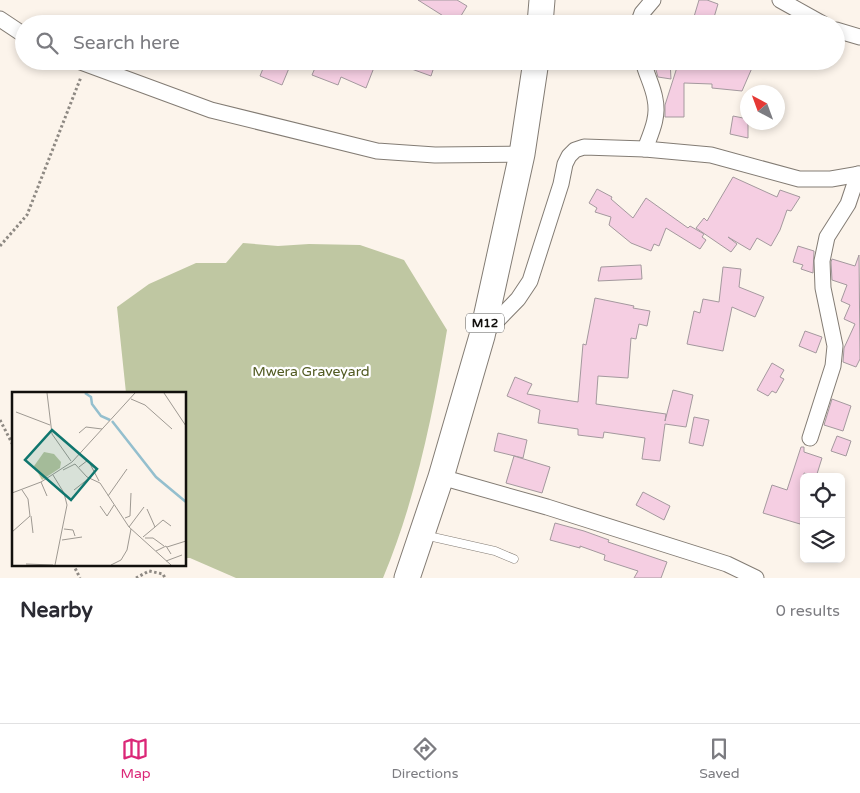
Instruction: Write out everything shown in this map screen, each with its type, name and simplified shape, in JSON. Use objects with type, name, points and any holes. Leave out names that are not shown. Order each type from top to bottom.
[{"type":"highway","points":[[541,15],[542,0]]},
{"type":"highway","name":"M12","points":[[407,578],[441,477],[482,336],[522,154],[535,70]]},
{"type":"street","points":[[641,15],[653,0]]},
{"type":"street","points":[[780,0],[807,15]]},
{"type":"street","points":[[0,19],[15,29]]},
{"type":"street","points":[[845,33],[860,37]]},
{"type":"street","points":[[101,70],[211,110],[377,152],[435,155],[522,154]]},
{"type":"street","points":[[645,149],[654,126],[656,111],[655,98],[646,70]]},
{"type":"street","points":[[482,336],[518,299],[530,282],[561,184],[565,164],[575,150],[584,147],[645,149],[711,155],[799,179],[831,179],[859,174]]},
{"type":"street","points":[[810,438],[833,366],[835,346],[823,288],[822,261],[827,237],[848,204],[859,174]]},
{"type":"street","points":[[441,477],[547,507],[727,564],[756,578]]},
{"type":"lane","points":[[422,535],[495,551],[514,559]]},
{"type":"path","points":[[0,246],[26,215],[79,70]]},
{"type":"path","points":[[0,420],[12,443]]},
{"type":"path","points":[[74,566],[80,578]]},
{"type":"path","points":[[136,578],[149,571],[163,574],[165,578]]},
{"type":"green space","name":"Mwera Graveyard","points":[[243,243],[278,246],[309,244],[360,245],[404,260],[447,330],[436,393],[414,487],[395,548],[383,578],[236,578],[186,558],[186,392],[126,392],[117,307],[149,284],[196,263],[226,263]]},
{"type":"building","points":[[418,0],[457,0],[467,6],[462,15],[442,15]]},
{"type":"building","points":[[699,0],[707,0],[718,4],[715,15],[694,15]]},
{"type":"building","points":[[262,70],[288,70],[282,85],[260,76]]},
{"type":"building","points":[[314,70],[373,70],[366,88],[341,77],[338,85],[312,75]]},
{"type":"building","points":[[414,70],[433,70],[431,76]]},
{"type":"building","points":[[656,70],[670,70],[671,79],[658,77]]},
{"type":"building","points":[[676,70],[751,70],[745,85],[740,85],[740,91],[712,88],[712,84],[684,83],[684,117],[665,117],[665,105]]},
{"type":"building","points":[[733,116],[740,117],[740,130],[748,130],[748,138],[730,134]]},
{"type":"building","points":[[733,177],[777,197],[780,190],[800,197],[791,211],[787,210],[780,230],[771,246],[757,238],[750,250],[728,237],[737,244],[731,252],[696,228],[704,218],[707,221]]},
{"type":"building","points":[[597,189],[612,197],[611,199],[633,218],[646,198],[688,228],[690,226],[704,234],[702,237],[706,240],[700,249],[666,228],[659,246],[654,244],[651,251],[631,243],[609,225],[611,217],[595,212],[597,208],[589,203]]},
{"type":"building","points":[[798,246],[814,251],[813,273],[801,269],[803,265],[793,262]]},
{"type":"building","points":[[859,255],[860,359],[856,367],[843,362],[844,348],[855,324],[844,319],[850,305],[841,301],[847,285],[832,280],[831,262],[832,259],[855,266]]},
{"type":"building","points":[[641,265],[642,279],[598,281],[601,267]]},
{"type":"building","points":[[723,267],[741,269],[739,287],[764,297],[755,317],[732,307],[723,351],[687,344],[694,311],[700,313],[703,299],[719,302]]},
{"type":"building","points":[[595,298],[650,311],[647,326],[639,324],[636,339],[631,338],[628,378],[598,376],[596,404],[666,414],[665,421],[673,390],[693,395],[686,427],[665,424],[660,461],[642,459],[645,438],[604,432],[603,438],[578,435],[578,429],[538,423],[540,410],[507,396],[515,377],[532,384],[527,394],[578,402],[583,344],[586,345]]},
{"type":"building","points":[[805,331],[822,337],[816,353],[799,346]]},
{"type":"building","points":[[772,363],[784,370],[780,377],[784,379],[776,393],[772,391],[768,396],[757,390]]},
{"type":"building","points":[[832,399],[851,406],[843,431],[824,425]]},
{"type":"building","points":[[694,417],[709,420],[703,446],[689,443]]},
{"type":"building","points":[[498,433],[527,440],[523,458],[494,451]]},
{"type":"building","points":[[837,436],[851,441],[846,456],[831,451]]},
{"type":"building","points":[[801,447],[804,447],[804,452],[822,458],[817,473],[800,473],[800,524],[763,513],[772,485],[787,490]]},
{"type":"building","points":[[514,456],[550,467],[542,493],[506,483]]},
{"type":"building","points":[[643,492],[670,506],[664,520],[636,505]]},
{"type":"building","points":[[555,523],[584,531],[609,540],[608,542],[667,562],[661,578],[634,578],[638,571],[604,560],[605,555],[580,546],[580,548],[550,540]]}]
